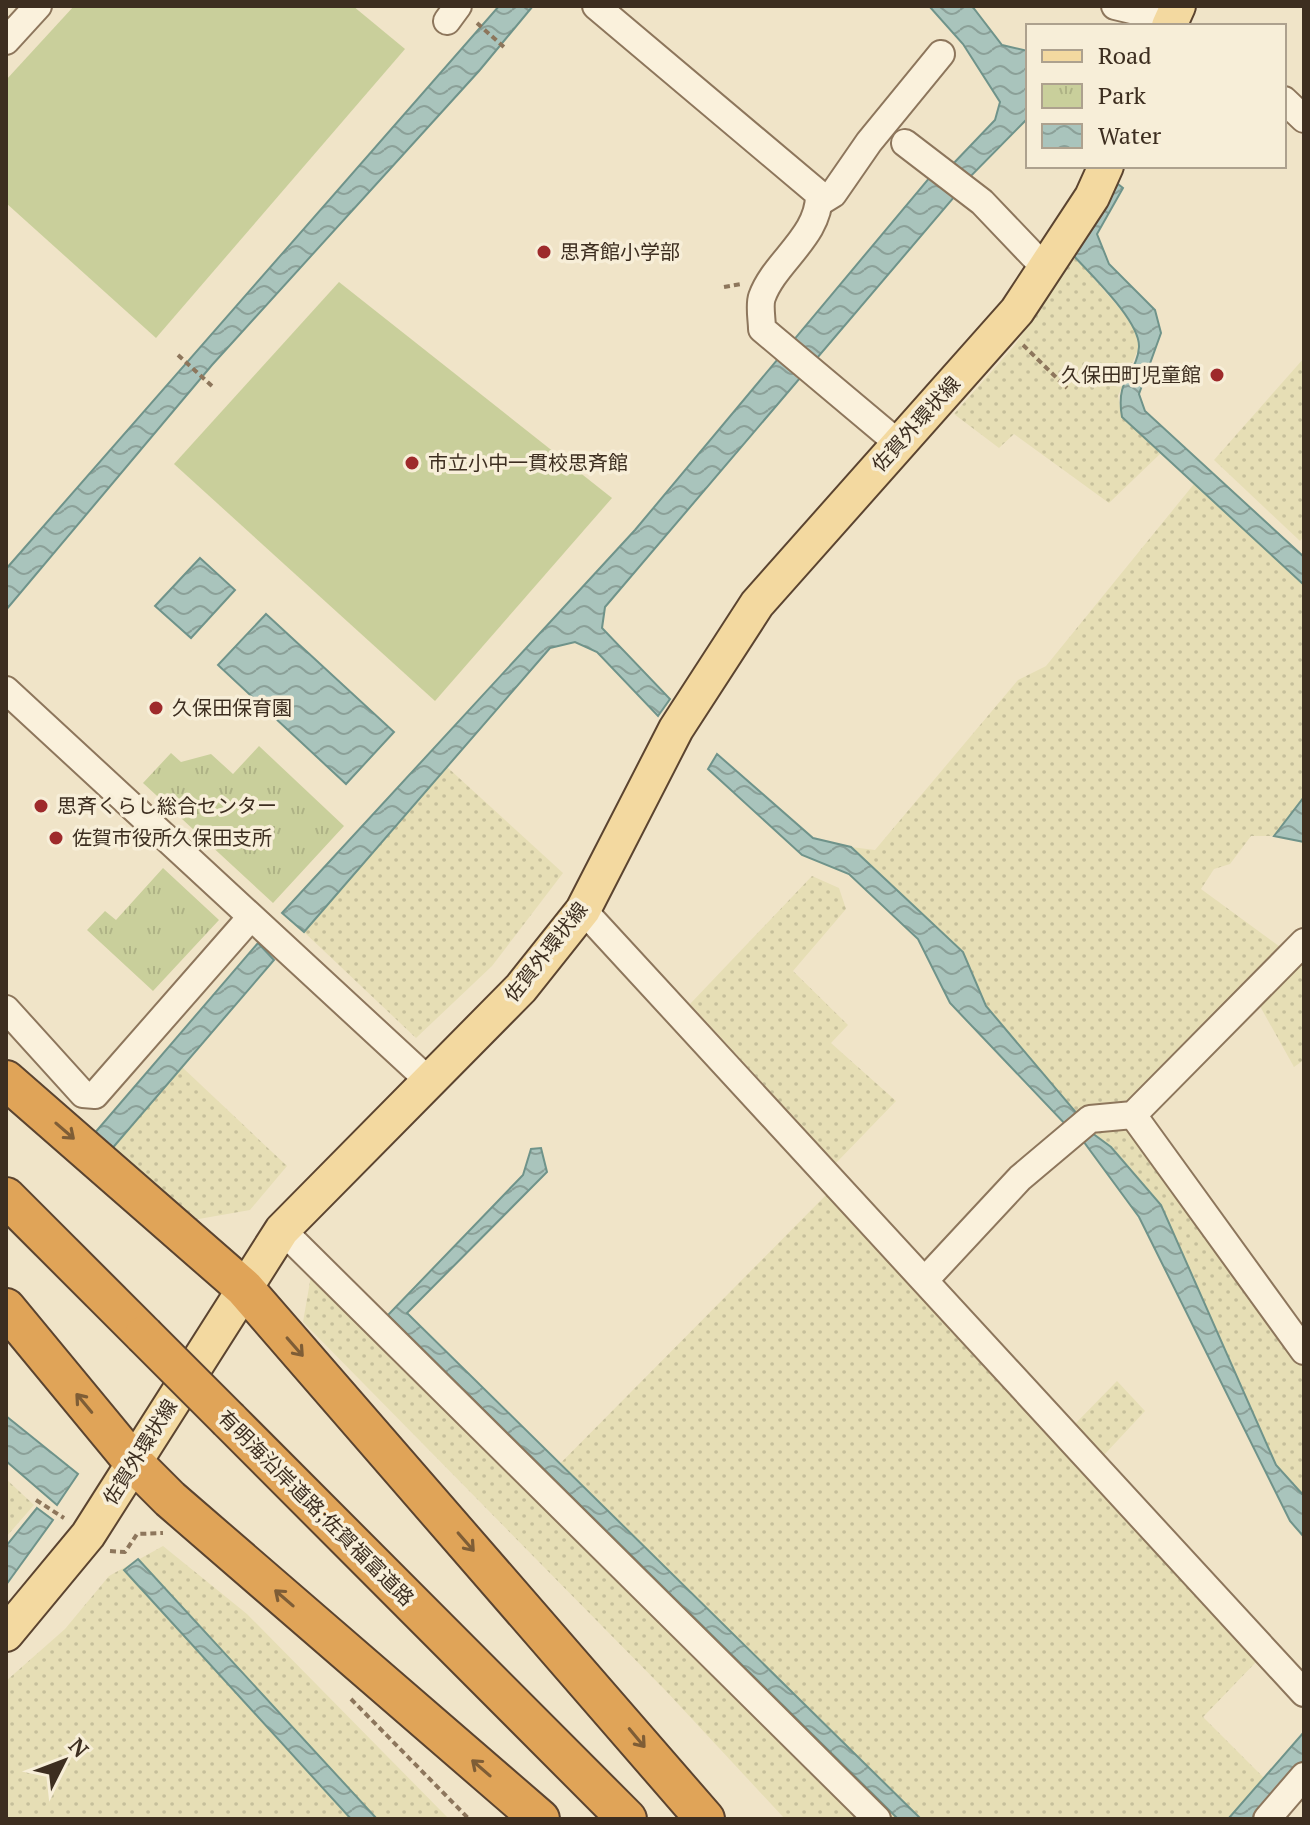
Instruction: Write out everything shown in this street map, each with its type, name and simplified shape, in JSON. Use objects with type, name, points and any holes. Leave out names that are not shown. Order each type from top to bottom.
[{"type":"highway","points":[[6,1080],[244,1288],[705,1819]]},
{"type":"highway","name":"有明海沿岸道路;佐賀福富道路","points":[[6,1197],[627,1819]]},
{"type":"highway","points":[[6,1308],[134,1463],[182,1509],[540,1819]]},
{"type":"main road","name":"佐賀外環状線","points":[[6,1634],[88,1535],[282,1230],[521,988],[583,910],[676,729],[757,604],[1004,326],[1092,197],[1105,168]]},
{"type":"street","points":[[6,41],[38,6]]},
{"type":"street","points":[[596,6],[801,176],[819,194],[820,202]]},
{"type":"street","points":[[1115,6],[1153,15],[1166,24]]},
{"type":"street","points":[[899,444],[762,329],[761,298],[800,243],[820,202],[833,194],[869,142],[941,54]]},
{"type":"street","points":[[1286,102],[1304,119]]},
{"type":"street","points":[[905,143],[982,202],[1014,231],[1045,268]]},
{"type":"street","points":[[9,699],[429,1081]]},
{"type":"street","points":[[583,910],[1304,1693]]},
{"type":"street","points":[[6,1009],[83,1094],[95,1095],[251,917]]},
{"type":"street","points":[[926,1279],[1020,1178],[1090,1119],[1133,1115],[1304,942]]},
{"type":"street","points":[[1133,1115],[1304,1351]]},
{"type":"street","points":[[282,1230],[877,1819]]},
{"type":"street","points":[[1267,1819],[1304,1776]]},
{"type":"path","points":[[461,17],[505,48]]},
{"type":"path","points":[[1004,326],[1067,388]]},
{"type":"path","points":[[178,355],[213,387]]},
{"type":"path","points":[[36,1500],[113,1553],[125,1552],[137,1534],[169,1532]]},
{"type":"path","points":[[348,1695],[469,1819]]},
{"type":"shaded area","points":[[1074,256],[1133,324],[1139,347],[1118,396],[1122,417],[1161,453],[1109,503],[1014,434],[999,448],[954,414],[1015,345]]},
{"type":"shaded area","points":[[1304,358],[1304,536],[1300,541],[1214,460]]},
{"type":"shaded area","points":[[1194,484],[1304,585],[1304,797],[1274,836],[1251,836],[1230,864],[1214,869],[1201,889],[1298,960],[1304,954],[1304,1060],[1294,1067],[1247,983],[1126,1103],[1079,1116],[986,1006],[963,952],[851,847],[875,850],[1018,680],[1046,666]]},
{"type":"shaded area","points":[[447,767],[563,873],[492,966],[416,1038],[304,932]]},
{"type":"shaded area","points":[[812,876],[839,888],[846,909],[793,971],[848,1025],[831,1043],[896,1101],[836,1163],[690,1004]]},
{"type":"shaded area","points":[[182,1067],[287,1166],[250,1210],[193,1220],[110,1151]]},
{"type":"shaded area","points":[[1130,1128],[1304,1367],[1304,1496],[1276,1465],[1161,1205],[1088,1130]]},
{"type":"shaded area","points":[[830,1191],[1257,1661],[1203,1717],[1264,1778],[1228,1819],[785,1819],[667,1692],[303,1322],[311,1276],[532,1492]]},
{"type":"shaded area","points":[[1117,1381],[1145,1411],[1104,1455],[1074,1425]]},
{"type":"shaded area","points":[[6,1479],[34,1505],[6,1537]]},
{"type":"shaded area","points":[[163,1546],[247,1614],[449,1819],[6,1819],[6,1681],[65,1629],[109,1576]]},
{"type":"green space","points":[[74,6],[353,6],[405,49],[156,338],[6,203],[6,80]]},
{"type":"green space","points":[[339,282],[612,498],[435,701],[174,464]]},
{"type":"green space","points":[[259,746],[344,826],[273,903],[143,783],[171,753],[181,762],[211,754],[233,774]]},
{"type":"green space","points":[[163,868],[219,920],[153,991],[87,930],[105,911],[116,920]]},
{"type":"water","points":[[499,6],[533,6],[479,71],[212,365],[6,610],[6,569]]},
{"type":"water","points":[[929,6],[972,6],[1002,45],[1026,51],[1026,120],[967,180],[951,166],[995,120],[1000,102],[963,44]]},
{"type":"water","points":[[930,177],[955,196],[605,607],[602,628],[670,699],[658,716],[597,652],[575,642],[550,648],[304,932],[282,913],[635,530]]},
{"type":"water","points":[[1118,184],[1123,188],[1097,234],[1109,264],[1155,310],[1161,333],[1139,394],[1145,411],[1304,557],[1304,585],[1122,417],[1121,393],[1135,364],[1139,347],[1137,336],[1113,299],[1074,256]]},
{"type":"water","points":[[200,558],[235,590],[191,638],[155,606]]},
{"type":"water","points":[[266,614],[394,732],[346,784],[218,665]]},
{"type":"water","points":[[717,754],[813,838],[851,847],[963,952],[986,1006],[1079,1116],[1066,1125],[950,1003],[918,939],[849,874],[802,855],[708,769]]},
{"type":"water","points":[[1304,797],[1304,842],[1274,836]]},
{"type":"water","points":[[258,943],[274,960],[110,1151],[93,1135]]},
{"type":"water","points":[[1088,1130],[1111,1147],[1161,1205],[1276,1465],[1304,1496],[1304,1537],[1290,1521],[1139,1217],[1081,1138]]},
{"type":"water","points":[[541,1148],[547,1172],[407,1313],[921,1819],[898,1819],[388,1315],[523,1175],[531,1149]]},
{"type":"water","points":[[6,1416],[78,1474],[57,1505],[6,1461]]},
{"type":"water","points":[[37,1508],[53,1520],[6,1585],[6,1546]]},
{"type":"water","points":[[138,1559],[377,1819],[351,1819],[124,1570]]},
{"type":"water","points":[[1304,1732],[1304,1760],[1252,1819],[1228,1819]]},
{"type":"place","name":"思斉館小学部","points":[[544,252]]},
{"type":"place","name":"久保田町児童館","points":[[1217,375]]},
{"type":"place","name":"市立小中一貫校思斉館","points":[[412,463]]},
{"type":"place","name":"久保田保育園","points":[[156,708]]},
{"type":"place","name":"思斉くらし総合センター","points":[[41,806]]},
{"type":"place","name":"佐賀市役所久保田支所","points":[[56,838]]}]
